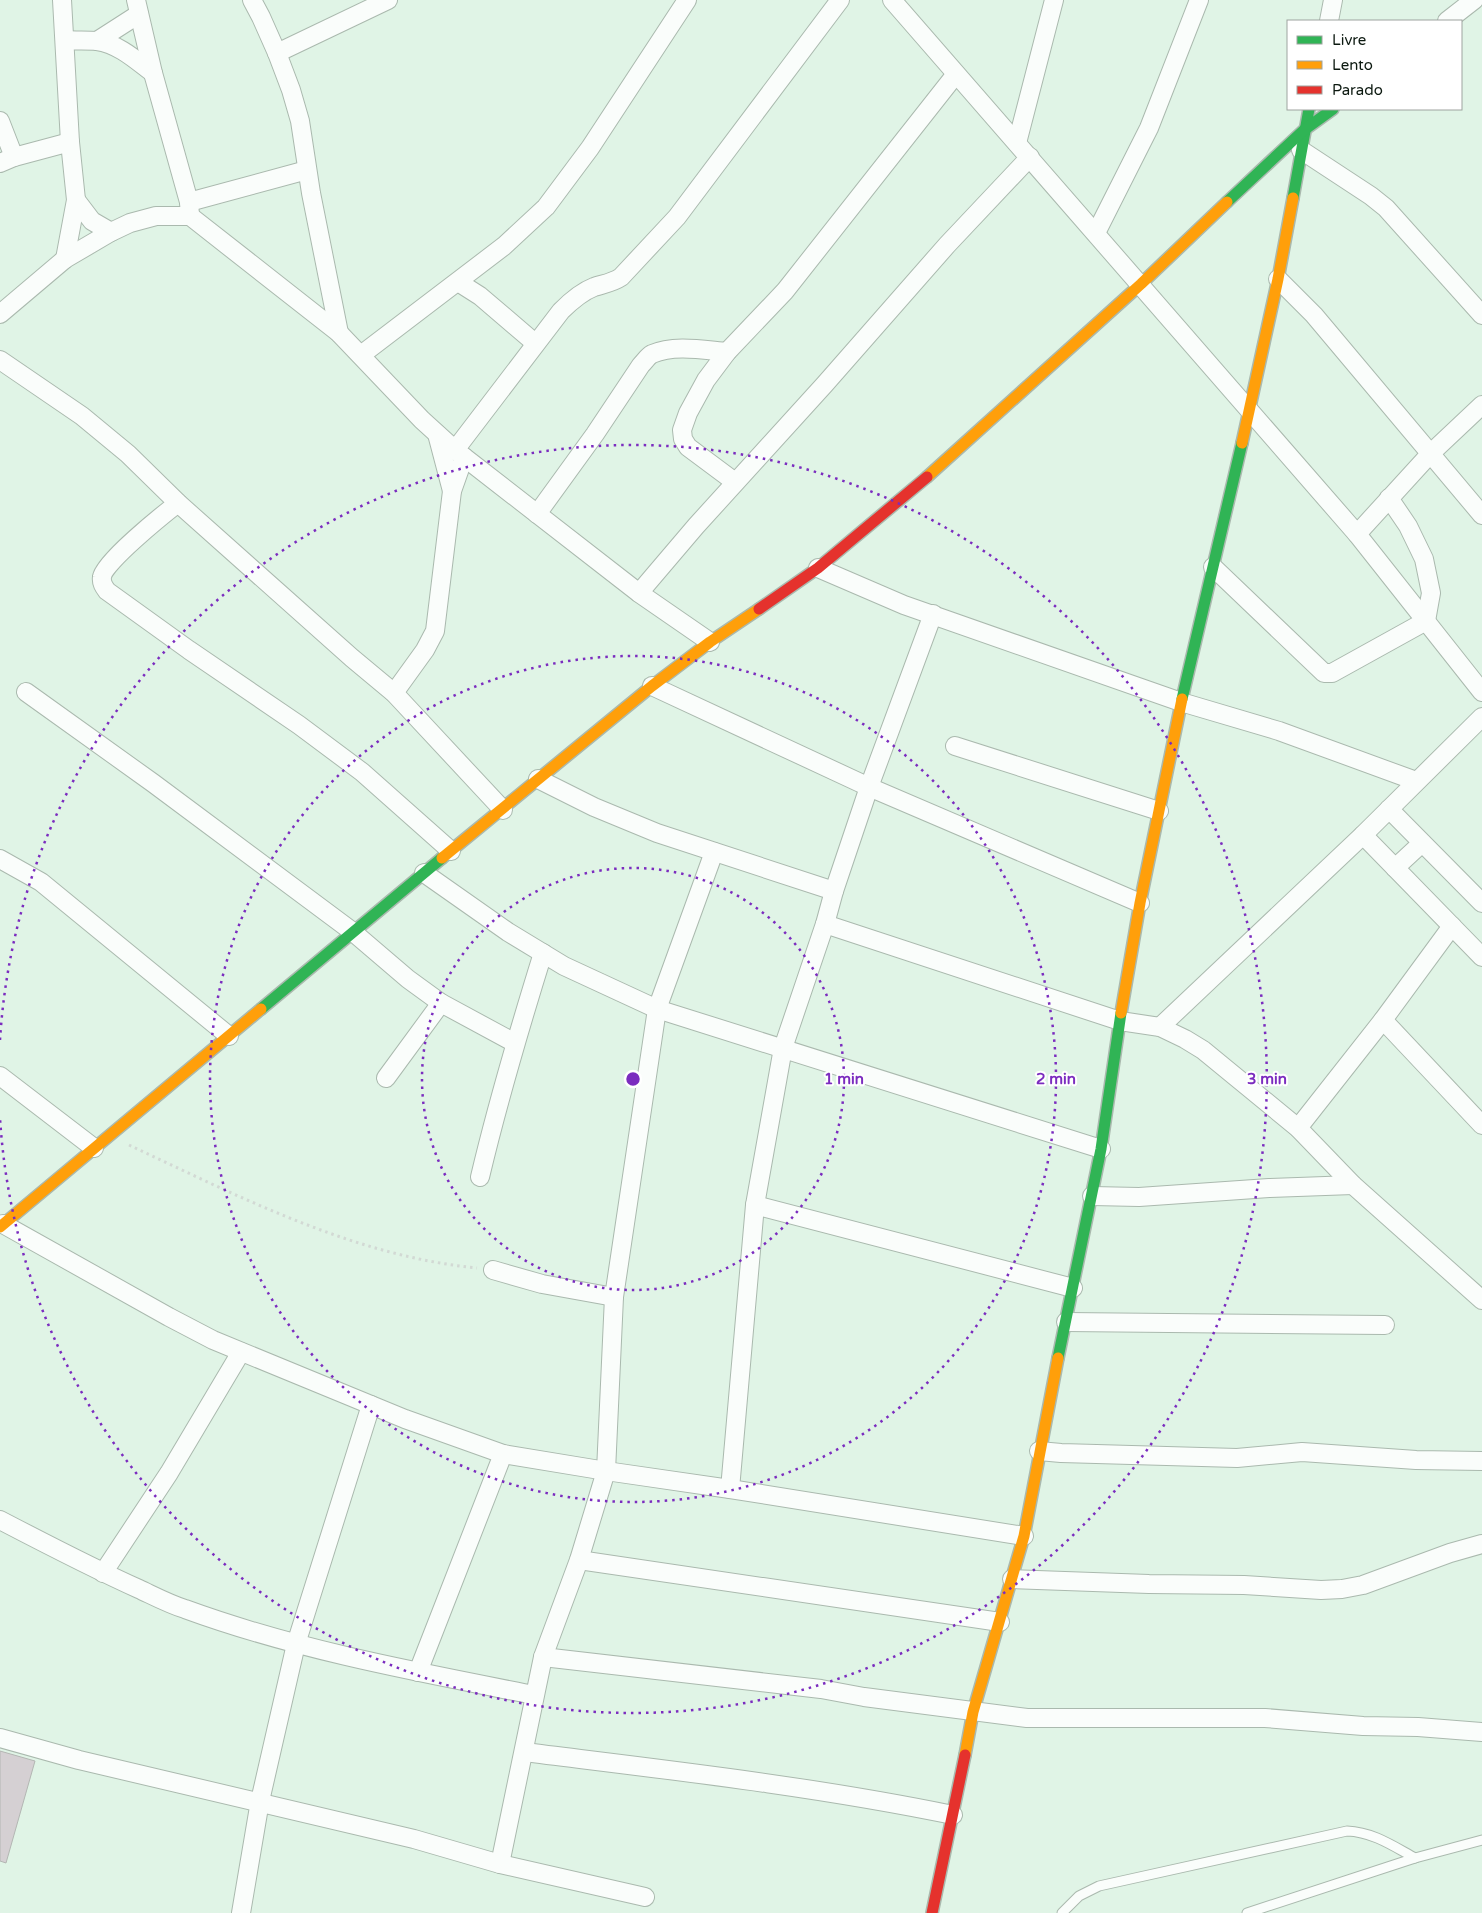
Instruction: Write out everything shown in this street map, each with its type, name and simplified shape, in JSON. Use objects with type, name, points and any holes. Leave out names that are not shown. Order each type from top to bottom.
[{"type":"street","points":[[62,0],[70,142],[76,200],[65,259]]},
{"type":"street","points":[[252,0],[291,90],[300,121],[307,170],[339,333]]},
{"type":"street","points":[[276,53],[388,0]]},
{"type":"street","points":[[361,355],[504,246],[546,207],[590,148],[687,0]]},
{"type":"street","points":[[394,693],[425,650],[434,631],[452,491],[460,454],[535,344],[570,302],[586,291],[614,282],[621,277],[671,223],[840,0]]},
{"type":"street","points":[[892,0],[1357,534],[1426,621],[1479,682]]},
{"type":"street","points":[[1017,143],[1054,0]]},
{"type":"street","points":[[1096,234],[1149,128],[1199,0]]},
{"type":"street","points":[[1329,20],[1334,0]]},
{"type":"street","points":[[1448,20],[1474,0]]},
{"type":"street","points":[[97,41],[137,7],[190,209],[339,333],[391,389],[460,454],[639,593],[710,642]]},
{"type":"street","points":[[65,40],[97,41],[118,48],[153,73]]},
{"type":"street","points":[[736,482],[688,447],[683,439],[682,430],[695,400],[726,352],[786,290],[956,74]]},
{"type":"street","points":[[932,1913],[973,1712],[1024,1536],[1039,1451],[1101,1149],[1140,903],[1181,702],[1250,410],[1278,278],[1309,110]]},
{"type":"street","points":[[1024,1536],[503,1454],[371,1406],[313,1380],[213,1340],[169,1318],[2,1225],[652,686],[710,642],[752,616],[818,568],[934,471],[1141,284],[1304,130],[1332,110]]},
{"type":"street","points":[[0,121],[7,160],[70,142]]},
{"type":"street","points":[[1301,150],[1386,208],[1482,315]]},
{"type":"street","points":[[639,593],[946,245],[1030,157]]},
{"type":"street","points":[[2,306],[65,259],[130,223],[190,209],[307,170]]},
{"type":"street","points":[[76,200],[92,221],[111,232]]},
{"type":"street","points":[[1278,278],[1314,315],[1482,515]]},
{"type":"street","points":[[458,282],[480,296],[535,344]]},
{"type":"street","points":[[537,514],[595,434],[641,364],[650,355],[662,351],[678,350],[726,352]]},
{"type":"street","points":[[0,360],[90,422],[128,454],[178,503],[394,693],[503,810]]},
{"type":"street","points":[[1357,534],[1430,454],[1482,405]]},
{"type":"street","points":[[437,434],[452,491]]},
{"type":"street","points":[[1389,498],[1408,526],[1424,559],[1431,593],[1426,621]]},
{"type":"street","points":[[178,503],[126,548],[104,570],[102,584],[107,591],[299,725],[362,772],[451,851]]},
{"type":"street","points":[[1213,567],[1324,672],[1332,673],[1426,621]]},
{"type":"street","points":[[818,568],[904,605],[1181,702],[1279,731],[1416,781]]},
{"type":"street","points":[[730,1489],[755,1205],[784,1048],[826,924],[834,890],[869,787],[933,614]]},
{"type":"street","points":[[652,686],[869,787],[1140,903]]},
{"type":"street","points":[[26,692],[153,783],[353,932],[408,979],[441,1003],[515,1043]]},
{"type":"street","points":[[1160,1027],[1363,835],[1482,716]]},
{"type":"street","points":[[955,746],[1159,811]]},
{"type":"street","points":[[538,779],[632,824],[834,890]]},
{"type":"street","points":[[1389,809],[1482,903]]},
{"type":"street","points":[[1363,835],[1482,957]]},
{"type":"street","points":[[1395,868],[1422,843]]},
{"type":"street","points":[[500,1864],[543,1657],[579,1560],[606,1471],[614,1297],[657,1009],[714,852]]},
{"type":"street","points":[[0,859],[40,882],[229,1036]]},
{"type":"street","points":[[424,874],[508,932],[564,966],[657,1009],[1101,1149]]},
{"type":"street","points":[[826,924],[1120,1020],[1160,1027],[1185,1038],[1203,1050],[1298,1128],[1354,1186],[1482,1300]]},
{"type":"street","points":[[1298,1128],[1383,1020],[1452,926]]},
{"type":"street","points":[[480,1177],[515,1043],[543,953]]},
{"type":"street","points":[[386,1078],[441,1003]]},
{"type":"street","points":[[1383,1020],[1482,1125]]},
{"type":"street","points":[[0,1076],[94,1148]]},
{"type":"street","points":[[1092,1196],[1139,1197],[1269,1188],[1354,1186]]},
{"type":"street","points":[[755,1205],[1073,1288]]},
{"type":"street","points":[[493,1270],[542,1284],[614,1297]]},
{"type":"street","points":[[1066,1322],[1385,1325]]},
{"type":"street","points":[[103,1573],[170,1473],[241,1352]]},
{"type":"street","points":[[241,1913],[260,1801],[296,1644],[371,1406]]},
{"type":"street","points":[[1039,1451],[1237,1458],[1302,1452],[1416,1460],[1482,1461]]},
{"type":"street","points":[[418,1672],[503,1454]]},
{"type":"street","points":[[0,1520],[103,1573],[183,1609],[296,1644],[418,1672],[534,1695]]},
{"type":"street","points":[[1012,1579],[1244,1585],[1321,1590],[1342,1589],[1363,1585],[1450,1553],[1482,1544]]},
{"type":"street","points":[[579,1560],[1000,1622]]},
{"type":"street","points":[[543,1657],[821,1689],[973,1712],[1028,1718],[1265,1718],[1364,1726],[1418,1727],[1482,1732]]},
{"type":"street","points":[[0,1738],[79,1760],[414,1838],[500,1864],[645,1897]]},
{"type":"street","points":[[524,1752],[772,1784],[913,1806],[953,1815]]},
{"type":"lane","points":[[1062,1913],[1079,1896],[1099,1886],[1347,1831],[1361,1832],[1376,1837],[1415,1858]]},
{"type":"lane","points":[[1247,1913],[1415,1858],[1482,1840]]},
{"type":"path","points":[[110,1136],[276,1213],[346,1238],[397,1254],[441,1263],[493,1270]]},
{"type":"building","points":[[0,1751],[35,1761],[6,1863],[0,1861]]},
{"type":"traffic: fast","points":[[1293,198],[1309,110]]},
{"type":"traffic: fast","points":[[1227,202],[1304,130],[1332,110]]},
{"type":"traffic: fast","points":[[1182,699],[1242,443]]},
{"type":"traffic: fast","points":[[261,1009],[442,858]]},
{"type":"traffic: fast","points":[[1058,1358],[1101,1149],[1121,1013]]},
{"type":"traffic: slow","points":[[1242,443],[1278,279],[1293,198]]},
{"type":"traffic: slow","points":[[927,477],[1141,284],[1227,202]]},
{"type":"traffic: slow","points":[[442,858],[652,686],[710,642],[759,609]]},
{"type":"traffic: slow","points":[[1121,1013],[1140,903],[1182,699]]},
{"type":"traffic: slow","points":[[0,1227],[261,1009]]},
{"type":"traffic: slow","points":[[965,1755],[973,1712],[1024,1536],[1058,1358]]},
{"type":"traffic: jam","points":[[759,609],[818,568],[927,477]]},
{"type":"traffic: jam","points":[[932,1913],[965,1755]]}]
